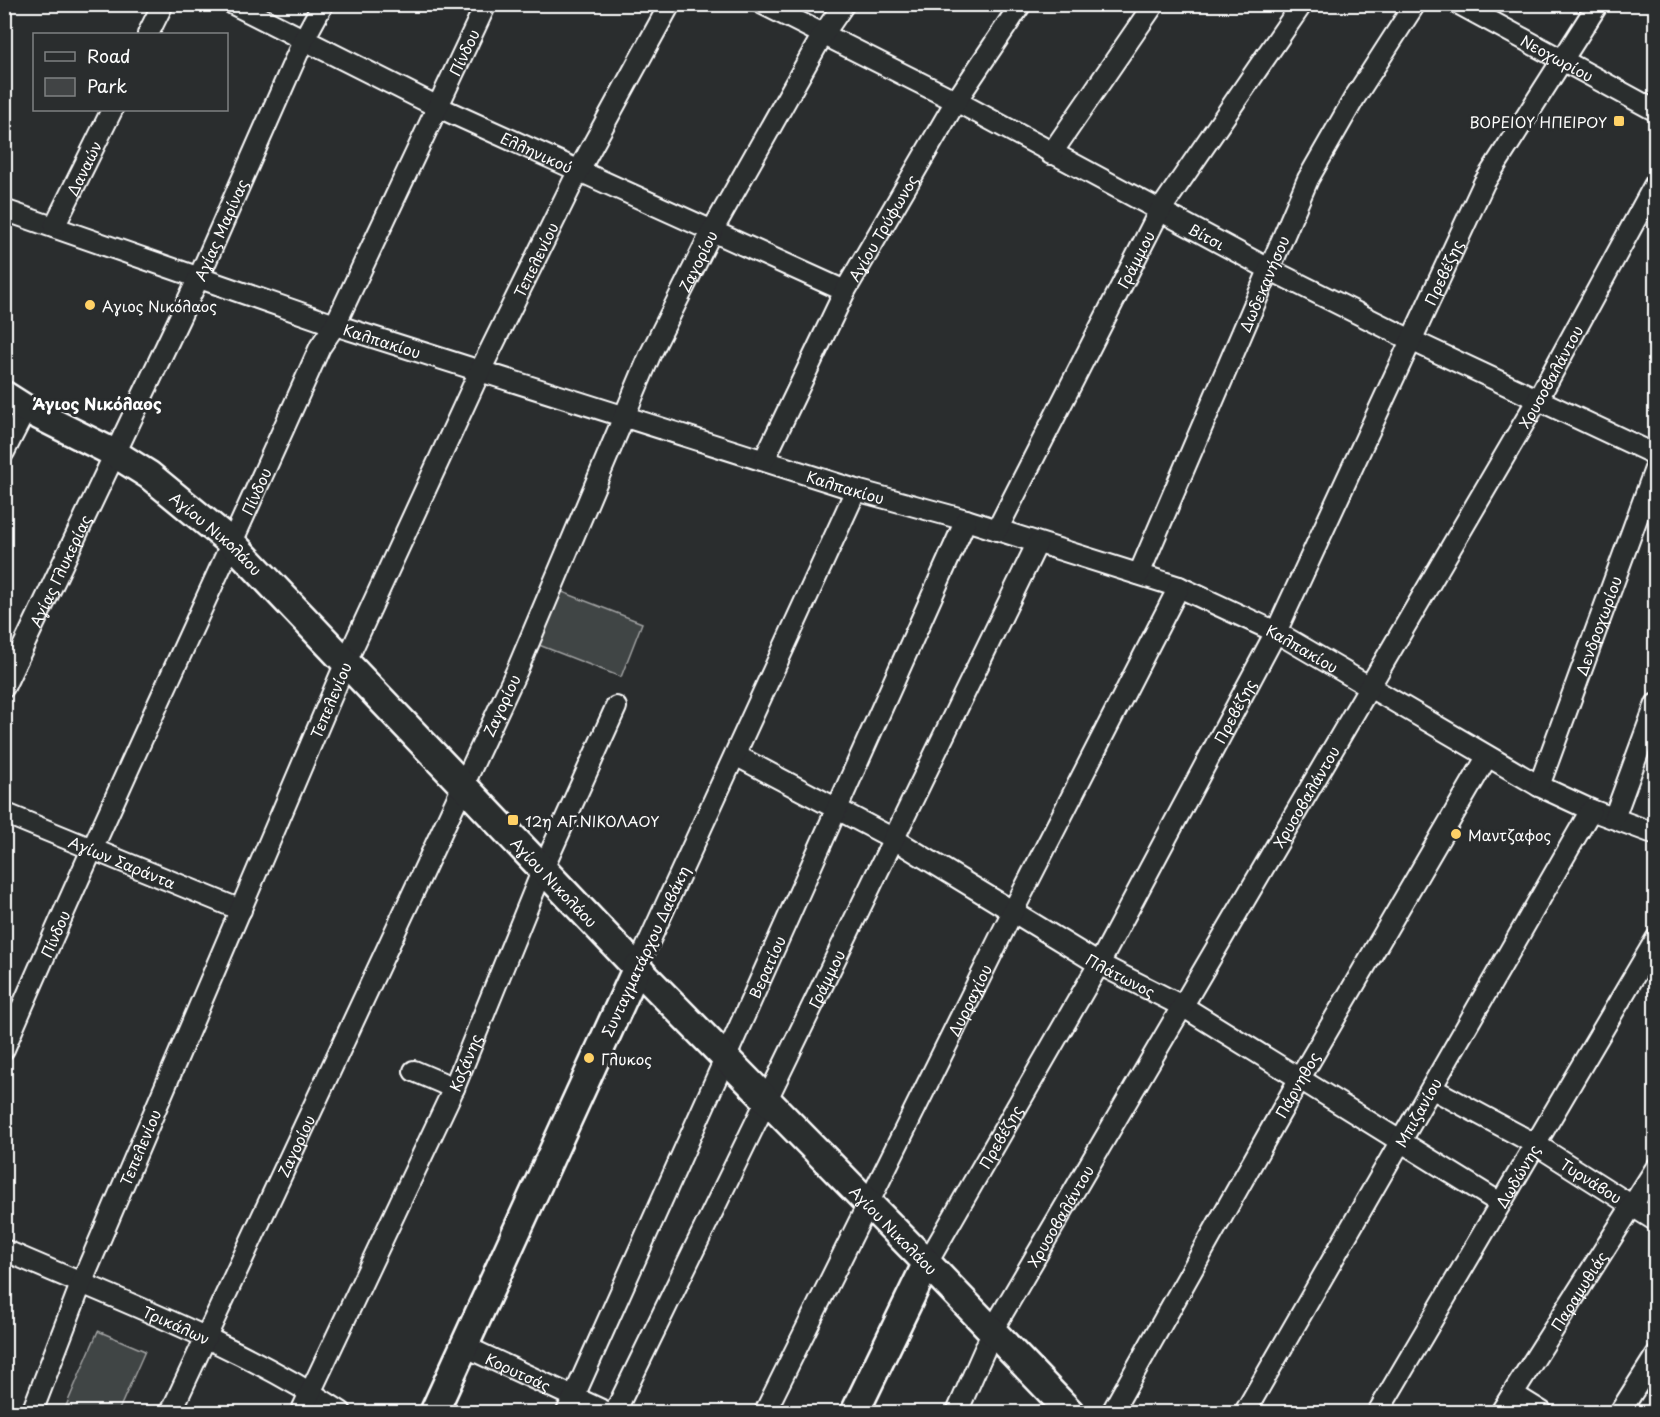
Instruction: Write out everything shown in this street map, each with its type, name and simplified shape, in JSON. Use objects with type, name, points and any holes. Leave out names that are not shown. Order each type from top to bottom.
[{"type":"street","points":[[148,33],[163,4]]},
{"type":"street","name":"Ελληνικού","points":[[233,4],[436,106],[845,291]]},
{"type":"street","name":"Αγίας Μαρίνας","points":[[114,453],[199,277],[304,39],[323,4]]},
{"type":"street","name":"Πίνδου","points":[[4,1049],[90,849],[233,544],[320,348],[335,325],[436,106],[486,4]]},
{"type":"street","name":"Τεπελενίου","points":[[32,1413],[81,1284],[346,662],[480,371],[578,172],[670,4]]},
{"type":"street","name":"Βίτσι","points":[[764,4],[822,36],[956,101],[1269,269],[1413,341],[1656,455]]},
{"type":"street","name":"Ζαγορίου","points":[[171,1413],[518,668],[650,355],[712,231],[822,36],[843,4]]},
{"type":"street","name":"Αγίου Τρύφωνος","points":[[764,460],[845,291],[956,101],[1021,4]]},
{"type":"street","points":[[1051,154],[1154,4]]},
{"type":"street","name":"Γράμμου","points":[[997,530],[1159,212],[1302,4]]},
{"type":"street","name":"Δωδεκανήσου","points":[[1139,574],[1308,179],[1355,97],[1415,4]]},
{"type":"street","name":"Νεοχωρίου","points":[[1459,4],[1656,111]]},
{"type":"street","name":"Πρεβέζης","points":[[855,1413],[927,1263],[1098,963],[1276,632],[1413,341],[1484,183],[1564,61],[1598,4]]},
{"type":"street","name":"Δαναών","points":[[54,227],[112,111]]},
{"type":"street","name":"Χρυσοβαλάντου","points":[[957,1413],[992,1331],[1371,688],[1538,399],[1656,182]]},
{"type":"street","name":"Καλπακίου","points":[[4,210],[335,325],[856,490],[966,520],[1179,587],[1276,632],[1539,786],[1591,810],[1656,834]]},
{"type":"street","points":[[4,452],[15,402]]},
{"type":"street","name":"Αγίου Νικολάου","points":[[15,402],[114,453],[174,493],[233,544],[637,968],[927,1263],[1070,1413]]},
{"type":"street","name":"Αγίας Γλυκερίας","points":[[4,687],[114,453]]},
{"type":"street","name":"Δενδροχωρίου","points":[[1539,786],[1656,466]]},
{"type":"street","name":"Συνταγματάρχου Δαβάκη","points":[[434,1413],[856,490]]},
{"type":"street","name":"Βερατίου","points":[[571,1405],[966,520]]},
{"type":"street","name":"Γράμμου","points":[[615,1413],[1037,544]]},
{"type":"street","name":"Δυρραχίου","points":[[765,1413],[867,1202],[1179,587]]},
{"type":"street","points":[[1614,818],[1656,704]]},
{"type":"street","name":"Κοζάνης","points":[[301,1413],[454,1088],[543,869],[616,707]]},
{"type":"street","name":"Πλάτωνος","points":[[735,755],[894,839],[1098,963],[1184,1007],[1403,1140],[1500,1203]]},
{"type":"street","name":"Πάρνηθος","points":[[1112,1413],[1300,1078],[1487,757]]},
{"type":"street","name":"Μπιζανίου","points":[[1245,1413],[1433,1089],[1591,810]]},
{"type":"street","name":"Αγίων Σαράντα","points":[[4,813],[241,910]]},
{"type":"street","name":"Δωδώνης","points":[[1378,1413],[1656,939]]},
{"type":"street","points":[[414,1071],[454,1088]]},
{"type":"street","name":"Τυρνάβου","points":[[1433,1089],[1535,1144],[1633,1204],[1656,1221]]},
{"type":"street","name":"Παραμυθιάς","points":[[1501,1413],[1656,1168]]},
{"type":"street","name":"Τρικάλων","points":[[4,1250],[205,1337],[311,1392],[341,1413]]},
{"type":"street","name":"Κορυτσάς","points":[[464,1346],[571,1405],[606,1413]]},
{"type":"street","points":[[1620,1413],[1656,1355]]},
{"type":"street","points":[[1513,1394],[1542,1413]]},
{"type":"green space","points":[[560,591],[642,623],[621,677],[539,645]]},
{"type":"green space","points":[[98,1331],[145,1351],[118,1412],[82,1412],[66,1406]]},
{"type":"place","name":"ΒΟΡΕΙΟΥ ΗΠΕΙΡΟΥ","points":[[1619,121]]},
{"type":"place","name":"Αγιος Νικόλαος","points":[[90,305]]},
{"type":"place","name":"12η ΑΓ.ΝΙΚΟΛΑΟΥ","points":[[513,820]]},
{"type":"place","name":"Μαντζαφος","points":[[1456,834]]},
{"type":"place","name":"Γλυκος","points":[[589,1058]]},
{"type":"district","name":"Άγιος Νικόλαος","points":[[97,403]]}]
